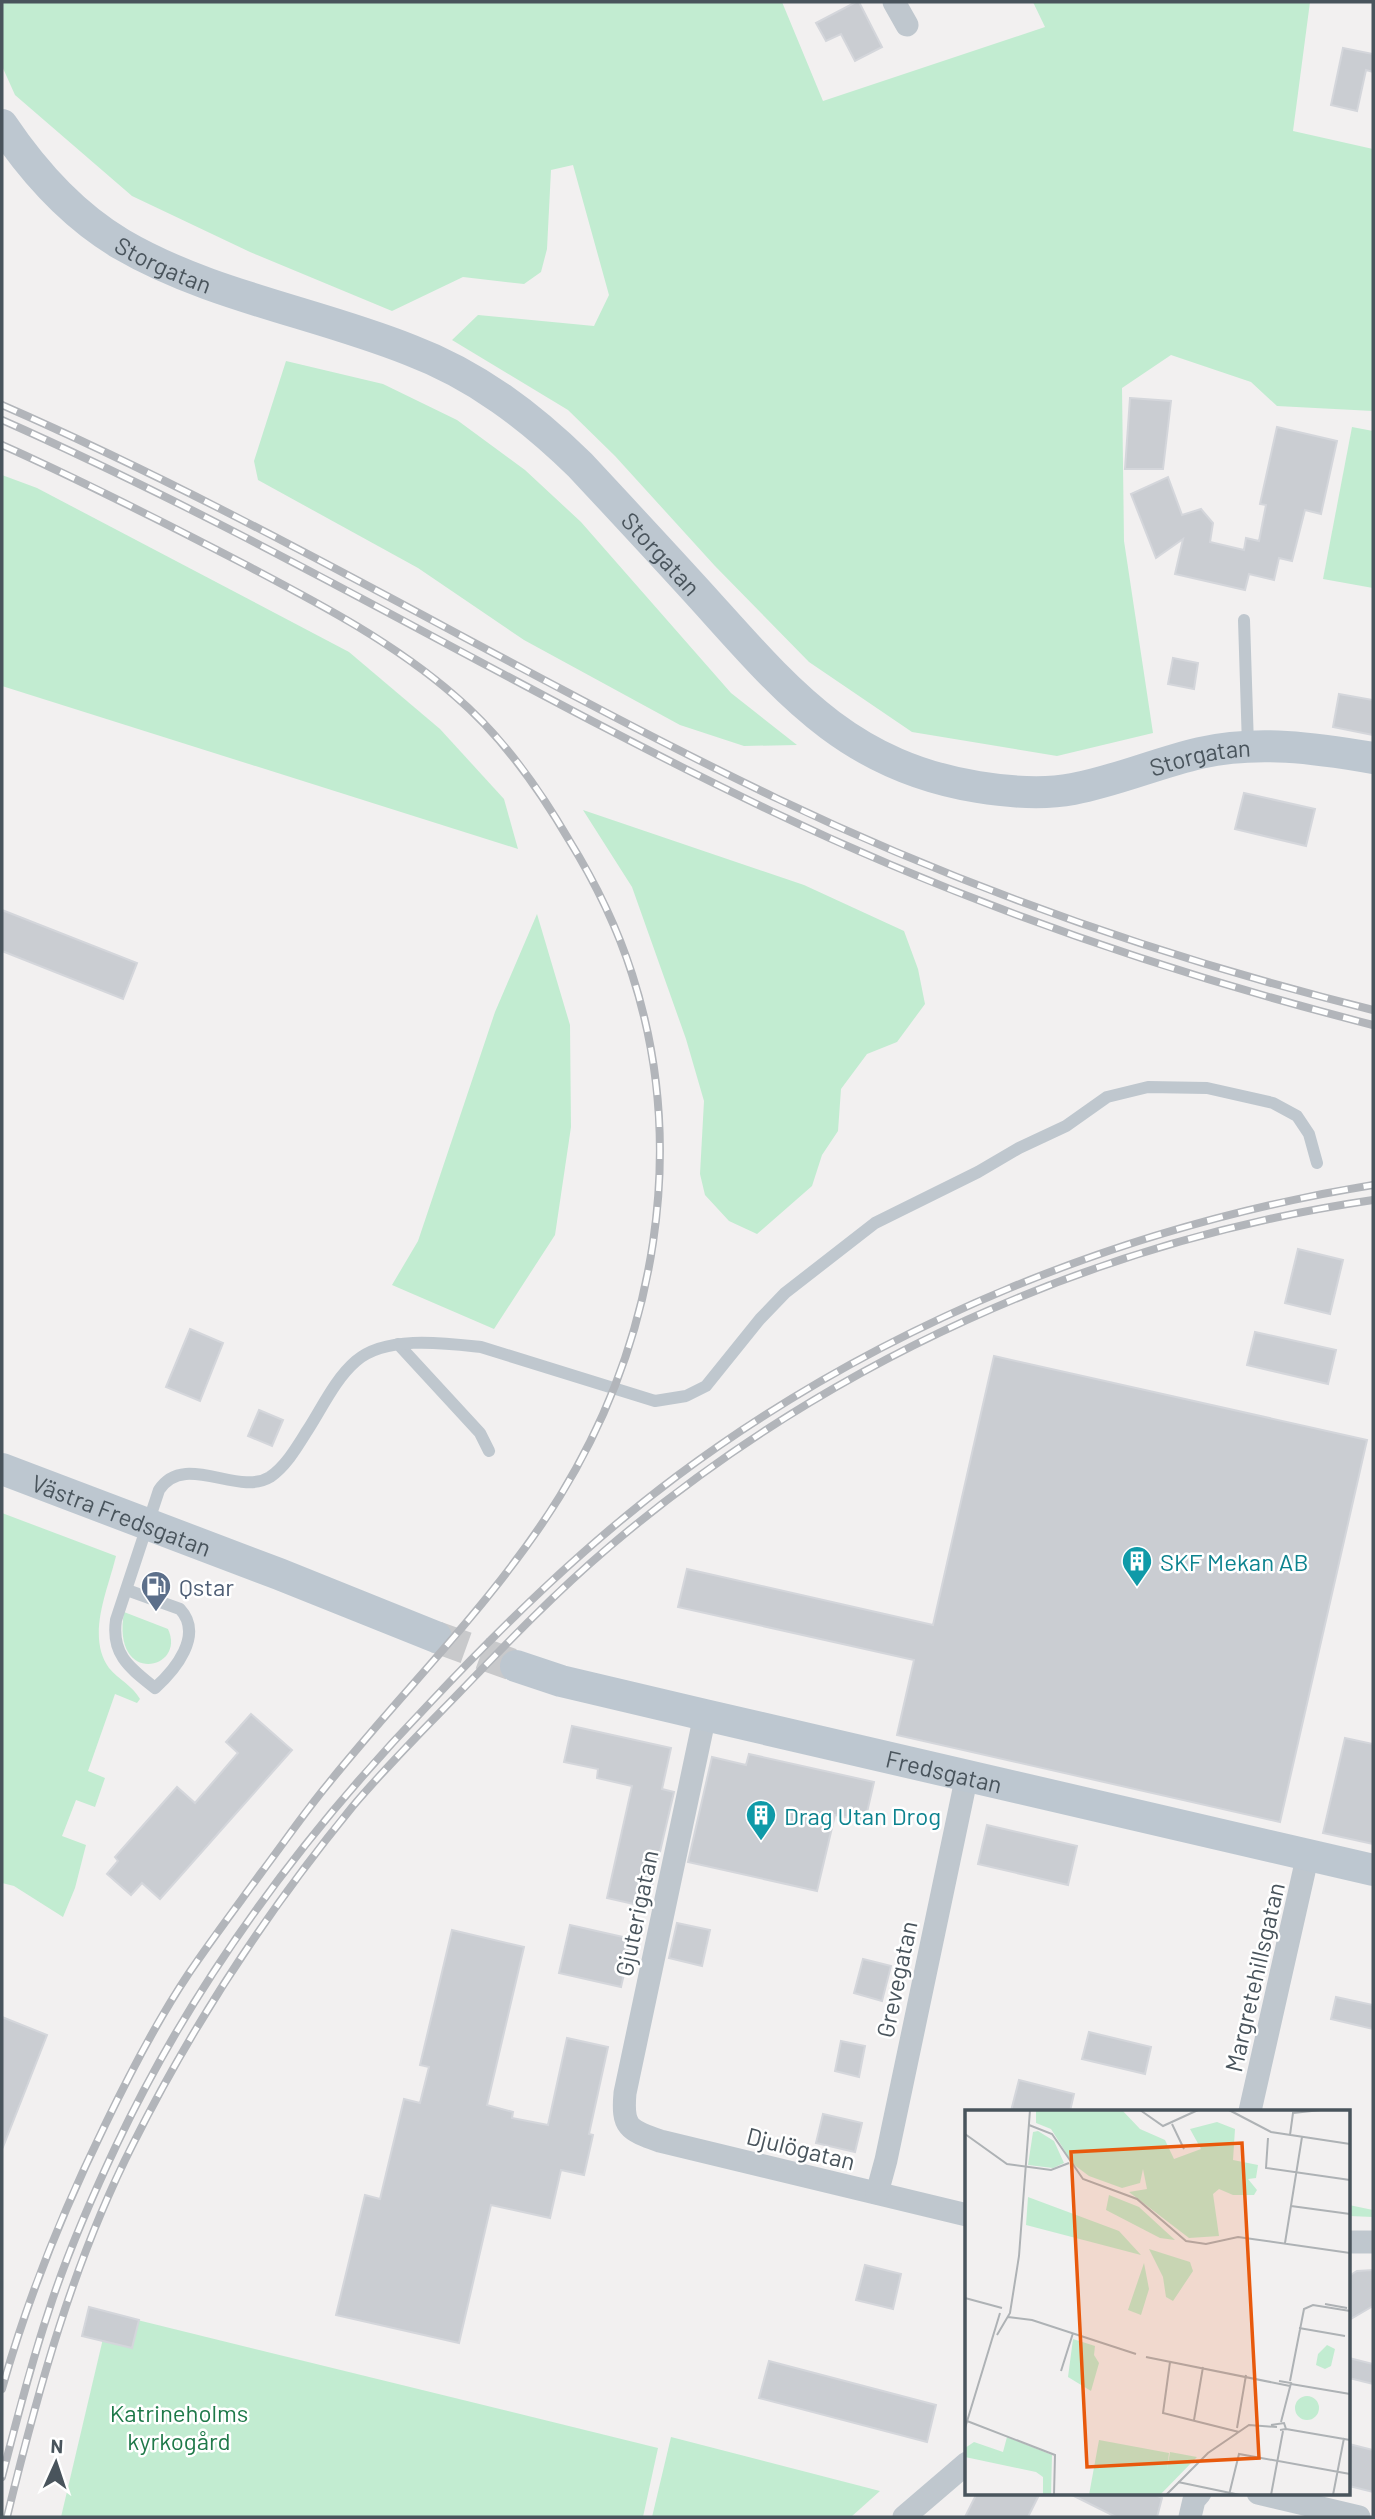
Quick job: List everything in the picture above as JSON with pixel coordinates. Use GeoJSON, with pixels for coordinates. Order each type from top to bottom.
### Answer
{"type":"FeatureCollection","features":[{"type":"Feature","properties":{"kind":"street"},"geometry":{"type":"LineString","coordinates":[[894,2],[906,25]]}},
{"type":"Feature","properties":{"kind":"street","name":"Storgatan"},"geometry":{"type":"LineString","coordinates":[[2,125],[24,158],[57,193],[89,222],[122,244],[244,297],[410,350],[479,383],[508,402],[543,429],[580,465],[797,700],[857,744],[884,758],[918,773],[965,785],[999,791],[1041,793],[1072,790],[1198,754],[1248,747],[1302,747],[1373,758]]}},
{"type":"Feature","properties":{"kind":"street","name":"Västra Fredsgatan"},"geometry":{"type":"LineString","coordinates":[[2,1469],[436,1637]]}},
{"type":"Feature","properties":{"kind":"street","name":"Fredsgatan"},"geometry":{"type":"LineString","coordinates":[[516,1666],[561,1681],[1373,1870]]}},
{"type":"Feature","properties":{"kind":"street","name":"Gjuterigatan"},"geometry":{"type":"LineString","coordinates":[[627,2123],[623,2115],[625,2093],[705,1715]]}},
{"type":"Feature","properties":{"kind":"street","name":"Grevegatan"},"geometry":{"type":"LineString","coordinates":[[877,2193],[967,1775]]}},
{"type":"Feature","properties":{"kind":"street","name":"Margretehillsgatan"},"geometry":{"type":"LineString","coordinates":[[1250,2110],[1308,1854]]}},
{"type":"Feature","properties":{"kind":"street","name":"Djulögatan"},"geometry":{"type":"LineString","coordinates":[[627,2123],[638,2134],[660,2141],[965,2215]]}},
{"type":"Feature","properties":{"kind":"street"},"geometry":{"type":"LineString","coordinates":[[1350,2242],[1373,2242]]}},
{"type":"Feature","properties":{"kind":"street"},"geometry":{"type":"LineString","coordinates":[[904,2517],[965,2465]]}},
{"type":"Feature","properties":{"kind":"street"},"geometry":{"type":"LineString","coordinates":[[1190,2517],[1194,2500],[1199,2494]]}},
{"type":"Feature","properties":{"kind":"street"},"geometry":{"type":"LineString","coordinates":[[1262,2494],[1359,2517]]}},
{"type":"Feature","properties":{"kind":"lane"},"geometry":{"type":"LineString","coordinates":[[1244,620],[1248,747]]}},
{"type":"Feature","properties":{"kind":"lane"},"geometry":{"type":"LineString","coordinates":[[127,1590],[180,1609],[186,1616],[189,1634],[183,1656],[173,1672],[155,1688],[136,1674],[120,1656],[115,1642],[116,1620],[159,1490],[171,1478],[193,1473],[258,1482],[275,1473],[290,1457],[330,1393],[356,1361],[375,1348],[398,1344],[481,1347],[655,1401],[687,1396],[706,1385],[785,1293],[875,1223],[1066,1126],[1107,1097],[1148,1087],[1207,1088],[1273,1102],[1297,1116],[1310,1134],[1317,1163]]}},
{"type":"Feature","properties":{"kind":"lane"},"geometry":{"type":"LineString","coordinates":[[398,1344],[480,1433],[489,1451]]}},
{"type":"Feature","properties":{"kind":"green space"},"geometry":{"type":"Polygon","coordinates":[[[2,2],[782,2],[823,101],[1045,27],[1033,2],[1310,2],[1293,131],[1373,149],[1373,411],[1277,406],[1251,382],[1171,355],[1122,388],[1124,541],[1153,733],[1057,756],[912,732],[809,662],[715,566],[615,456],[568,410],[452,340],[478,315],[594,326],[609,295],[573,165],[551,170],[547,249],[541,272],[524,284],[463,277],[392,311],[250,252],[132,196],[15,95],[2,66],[2,2]]]}},
{"type":"Feature","properties":{"kind":"green space"},"geometry":{"type":"Polygon","coordinates":[[[286,361],[383,384],[457,420],[525,470],[581,522],[731,693],[797,745],[744,746],[680,725],[524,640],[418,568],[258,480],[254,461],[286,361]]]}},
{"type":"Feature","properties":{"kind":"green space"},"geometry":{"type":"Polygon","coordinates":[[[1352,427],[1373,431],[1373,588],[1323,579],[1352,427]]]}},
{"type":"Feature","properties":{"kind":"green space"},"geometry":{"type":"Polygon","coordinates":[[[2,475],[37,488],[349,652],[440,729],[504,799],[518,849],[2,686],[2,475]]]}},
{"type":"Feature","properties":{"kind":"green space"},"geometry":{"type":"Polygon","coordinates":[[[583,810],[804,885],[904,931],[918,969],[925,1004],[897,1042],[867,1054],[841,1089],[838,1131],[822,1155],[812,1186],[757,1234],[729,1221],[705,1195],[700,1174],[704,1101],[686,1039],[632,887],[583,810]]]}},
{"type":"Feature","properties":{"kind":"green space"},"geometry":{"type":"Polygon","coordinates":[[[537,914],[570,1025],[571,1127],[555,1235],[494,1329],[392,1285],[418,1241],[495,1012],[537,914]]]}},
{"type":"Feature","properties":{"kind":"green space"},"geometry":{"type":"Polygon","coordinates":[[[2,1513],[116,1556],[101,1613],[99,1642],[109,1668],[140,1699],[137,1703],[115,1694],[88,1771],[105,1778],[95,1807],[76,1800],[62,1836],[86,1845],[75,1888],[63,1917],[14,1886],[2,1883],[2,1513]]]}},
{"type":"Feature","properties":{"kind":"green space"},"geometry":{"type":"Polygon","coordinates":[[[124,1612],[168,1629],[171,1643],[167,1654],[159,1661],[148,1664],[137,1661],[128,1652],[123,1636],[124,1612]]]}},
{"type":"Feature","properties":{"kind":"green space"},"geometry":{"type":"Polygon","coordinates":[[[1350,2205],[1373,2210],[1373,2217],[1350,2216],[1350,2205]]]}},
{"type":"Feature","properties":{"kind":"green space","name":"Katrineholms kyrkogård"},"geometry":{"type":"Polygon","coordinates":[[[109,2313],[658,2448],[643,2517],[61,2517],[109,2313]]]}},
{"type":"Feature","properties":{"kind":"green space"},"geometry":{"type":"Polygon","coordinates":[[[671,2437],[880,2491],[851,2517],[652,2517],[671,2437]]]}},
{"type":"Feature","properties":{"kind":"building"},"geometry":{"type":"Polygon","coordinates":[[[859,2],[882,47],[855,61],[841,34],[826,41],[816,23],[859,2]]]}},
{"type":"Feature","properties":{"kind":"building"},"geometry":{"type":"Polygon","coordinates":[[[1343,48],[1373,54],[1373,72],[1366,70],[1357,111],[1331,105],[1343,48]]]}},
{"type":"Feature","properties":{"kind":"building"},"geometry":{"type":"Polygon","coordinates":[[[1130,398],[1171,401],[1163,469],[1125,469],[1130,398]]]}},
{"type":"Feature","properties":{"kind":"building"},"geometry":{"type":"Polygon","coordinates":[[[1277,427],[1337,441],[1321,514],[1305,510],[1292,561],[1279,558],[1274,580],[1249,574],[1245,590],[1175,574],[1183,539],[1156,558],[1131,494],[1168,477],[1182,515],[1201,509],[1213,523],[1210,542],[1244,550],[1246,538],[1259,541],[1266,505],[1260,504],[1277,427]]]}},
{"type":"Feature","properties":{"kind":"building"},"geometry":{"type":"Polygon","coordinates":[[[1173,658],[1198,663],[1194,689],[1168,684],[1173,658]]]}},
{"type":"Feature","properties":{"kind":"building"},"geometry":{"type":"Polygon","coordinates":[[[1339,694],[1373,700],[1373,735],[1333,727],[1339,694]]]}},
{"type":"Feature","properties":{"kind":"building"},"geometry":{"type":"Polygon","coordinates":[[[1244,793],[1315,809],[1306,846],[1235,829],[1244,793]]]}},
{"type":"Feature","properties":{"kind":"building"},"geometry":{"type":"Polygon","coordinates":[[[2,910],[137,963],[123,999],[2,951],[2,910]]]}},
{"type":"Feature","properties":{"kind":"building"},"geometry":{"type":"Polygon","coordinates":[[[1298,1249],[1343,1260],[1330,1314],[1285,1303],[1298,1249]]]}},
{"type":"Feature","properties":{"kind":"building"},"geometry":{"type":"Polygon","coordinates":[[[190,1329],[223,1343],[200,1401],[166,1387],[190,1329]]]}},
{"type":"Feature","properties":{"kind":"building"},"geometry":{"type":"Polygon","coordinates":[[[1255,1332],[1336,1350],[1328,1384],[1247,1365],[1255,1332]]]}},
{"type":"Feature","properties":{"kind":"building","name":"SKF Mekan AB"},"geometry":{"type":"Polygon","coordinates":[[[994,1356],[1367,1440],[1280,1822],[897,1735],[914,1660],[678,1607],[687,1569],[933,1625],[994,1356]]]}},
{"type":"Feature","properties":{"kind":"building"},"geometry":{"type":"Polygon","coordinates":[[[259,1410],[283,1420],[272,1446],[248,1436],[259,1410]]]}},
{"type":"Feature","properties":{"kind":"building"},"geometry":{"type":"Polygon","coordinates":[[[251,1714],[292,1750],[160,1899],[142,1883],[131,1895],[107,1874],[118,1861],[115,1857],[177,1787],[195,1803],[238,1753],[226,1742],[251,1714]]]}},
{"type":"Feature","properties":{"kind":"building"},"geometry":{"type":"Polygon","coordinates":[[[572,1726],[671,1748],[662,1789],[674,1792],[647,1907],[607,1898],[632,1786],[597,1778],[598,1769],[564,1762],[572,1726]]]}},
{"type":"Feature","properties":{"kind":"building"},"geometry":{"type":"Polygon","coordinates":[[[1345,1738],[1373,1744],[1373,1844],[1323,1833],[1345,1738]]]}},
{"type":"Feature","properties":{"kind":"building","name":"Drag Utan Drog"},"geometry":{"type":"Polygon","coordinates":[[[749,1754],[874,1782],[865,1821],[835,1815],[817,1891],[688,1862],[712,1757],[746,1765],[749,1754]]]}},
{"type":"Feature","properties":{"kind":"building"},"geometry":{"type":"Polygon","coordinates":[[[987,1825],[1077,1846],[1068,1885],[978,1864],[987,1825]]]}},
{"type":"Feature","properties":{"kind":"building"},"geometry":{"type":"Polygon","coordinates":[[[677,1923],[710,1930],[702,1966],[669,1958],[677,1923]]]}},
{"type":"Feature","properties":{"kind":"building"},"geometry":{"type":"Polygon","coordinates":[[[570,1925],[632,1939],[621,1987],[559,1973],[570,1925]]]}},
{"type":"Feature","properties":{"kind":"building"},"geometry":{"type":"Polygon","coordinates":[[[452,1930],[524,1947],[487,2105],[513,2112],[512,2118],[548,2125],[567,2038],[608,2047],[589,2134],[593,2135],[584,2175],[561,2170],[550,2218],[491,2205],[459,2343],[336,2315],[365,2195],[380,2199],[404,2099],[420,2103],[429,2067],[420,2065],[452,1930]]]}},
{"type":"Feature","properties":{"kind":"building"},"geometry":{"type":"Polygon","coordinates":[[[863,1959],[891,1966],[882,2001],[854,1993],[863,1959]]]}},
{"type":"Feature","properties":{"kind":"building"},"geometry":{"type":"Polygon","coordinates":[[[1336,1997],[1373,2005],[1373,2029],[1331,2019],[1336,1997]]]}},
{"type":"Feature","properties":{"kind":"building"},"geometry":{"type":"Polygon","coordinates":[[[2,2017],[47,2035],[3,2147],[2,2146],[2,2017]]]}},
{"type":"Feature","properties":{"kind":"building"},"geometry":{"type":"Polygon","coordinates":[[[1089,2032],[1151,2047],[1145,2074],[1082,2059],[1089,2032]]]}},
{"type":"Feature","properties":{"kind":"building"},"geometry":{"type":"Polygon","coordinates":[[[841,2041],[865,2046],[859,2077],[835,2071],[841,2041]]]}},
{"type":"Feature","properties":{"kind":"building"},"geometry":{"type":"Polygon","coordinates":[[[1019,2080],[1074,2094],[1070,2110],[1011,2110],[1019,2080]]]}},
{"type":"Feature","properties":{"kind":"building"},"geometry":{"type":"Polygon","coordinates":[[[823,2114],[862,2123],[855,2152],[816,2143],[823,2114]]]}},
{"type":"Feature","properties":{"kind":"building"},"geometry":{"type":"Polygon","coordinates":[[[865,2265],[901,2274],[893,2309],[856,2300],[865,2265]]]}},
{"type":"Feature","properties":{"kind":"building"},"geometry":{"type":"Polygon","coordinates":[[[1373,2270],[1373,2306],[1350,2319],[1350,2275],[1357,2271],[1373,2270]]]}},
{"type":"Feature","properties":{"kind":"building"},"geometry":{"type":"Polygon","coordinates":[[[89,2307],[139,2320],[132,2348],[82,2336],[89,2307]]]}},
{"type":"Feature","properties":{"kind":"building"},"geometry":{"type":"Polygon","coordinates":[[[1350,2358],[1373,2364],[1373,2384],[1350,2378],[1350,2358]]]}},
{"type":"Feature","properties":{"kind":"building"},"geometry":{"type":"Polygon","coordinates":[[[769,2361],[936,2405],[927,2442],[759,2398],[769,2361]]]}},
{"type":"Feature","properties":{"kind":"building"},"geometry":{"type":"Polygon","coordinates":[[[1350,2444],[1373,2450],[1373,2492],[1350,2486],[1350,2444]]]}},
{"type":"Feature","properties":{"kind":"building"},"geometry":{"type":"Polygon","coordinates":[[[976,2494],[1040,2494],[1028,2517],[965,2517],[976,2494]]]}},
{"type":"Feature","properties":{"kind":"building"},"geometry":{"type":"Polygon","coordinates":[[[1070,2494],[1154,2494],[1162,2498],[1157,2517],[1116,2517],[1070,2494]]]}},
{"type":"Feature","properties":{"kind":"tunnel"},"geometry":{"type":"LineString","coordinates":[[436,1637],[516,1666]]}},
{"type":"Feature","properties":{"kind":"railway"},"geometry":{"type":"LineString","coordinates":[[2,405],[198,498],[679,750],[848,831],[995,892],[1144,945],[1373,1010]]}},
{"type":"Feature","properties":{"kind":"railway"},"geometry":{"type":"LineString","coordinates":[[2,420],[196,512],[672,762],[842,844],[991,905],[1142,958],[1373,1025]]}},
{"type":"Feature","properties":{"kind":"railway"},"geometry":{"type":"LineString","coordinates":[[2,445],[185,534],[354,624],[431,676],[472,711],[504,745],[532,782],[579,856],[612,922],[632,974],[649,1040],[658,1108],[659,1175],[653,1242],[640,1309],[619,1374],[593,1436],[535,1535],[478,1608],[319,1795],[177,1991],[134,2067],[75,2189],[35,2287],[2,2389]]}},
{"type":"Feature","properties":{"kind":"railway"},"geometry":{"type":"LineString","coordinates":[[2,2477],[35,2354],[71,2249],[116,2146],[180,2027],[254,1913],[337,1806],[456,1675],[547,1585],[643,1502],[755,1422],[836,1372],[921,1328],[1008,1289],[1097,1255],[1188,1226],[1280,1203],[1373,1185]]}},
{"type":"Feature","properties":{"kind":"railway"},"geometry":{"type":"LineString","coordinates":[[7,2517],[59,2327],[92,2234],[133,2144],[181,2055],[262,1927],[353,1806],[404,1749],[551,1600],[609,1547],[692,1481],[780,1421],[872,1367],[967,1320],[1065,1279],[1166,1246],[1269,1219],[1373,1200]]}},
{"type":"Feature","properties":{"kind":"place","name":"SKF Mekan AB"},"geometry":{"type":"Point","coordinates":[1137,1588]}},
{"type":"Feature","properties":{"kind":"place","name":"Qstar"},"geometry":{"type":"Point","coordinates":[156,1613]}},
{"type":"Feature","properties":{"kind":"place","name":"Drag Utan Drog"},"geometry":{"type":"Point","coordinates":[761,1842]}}]}
